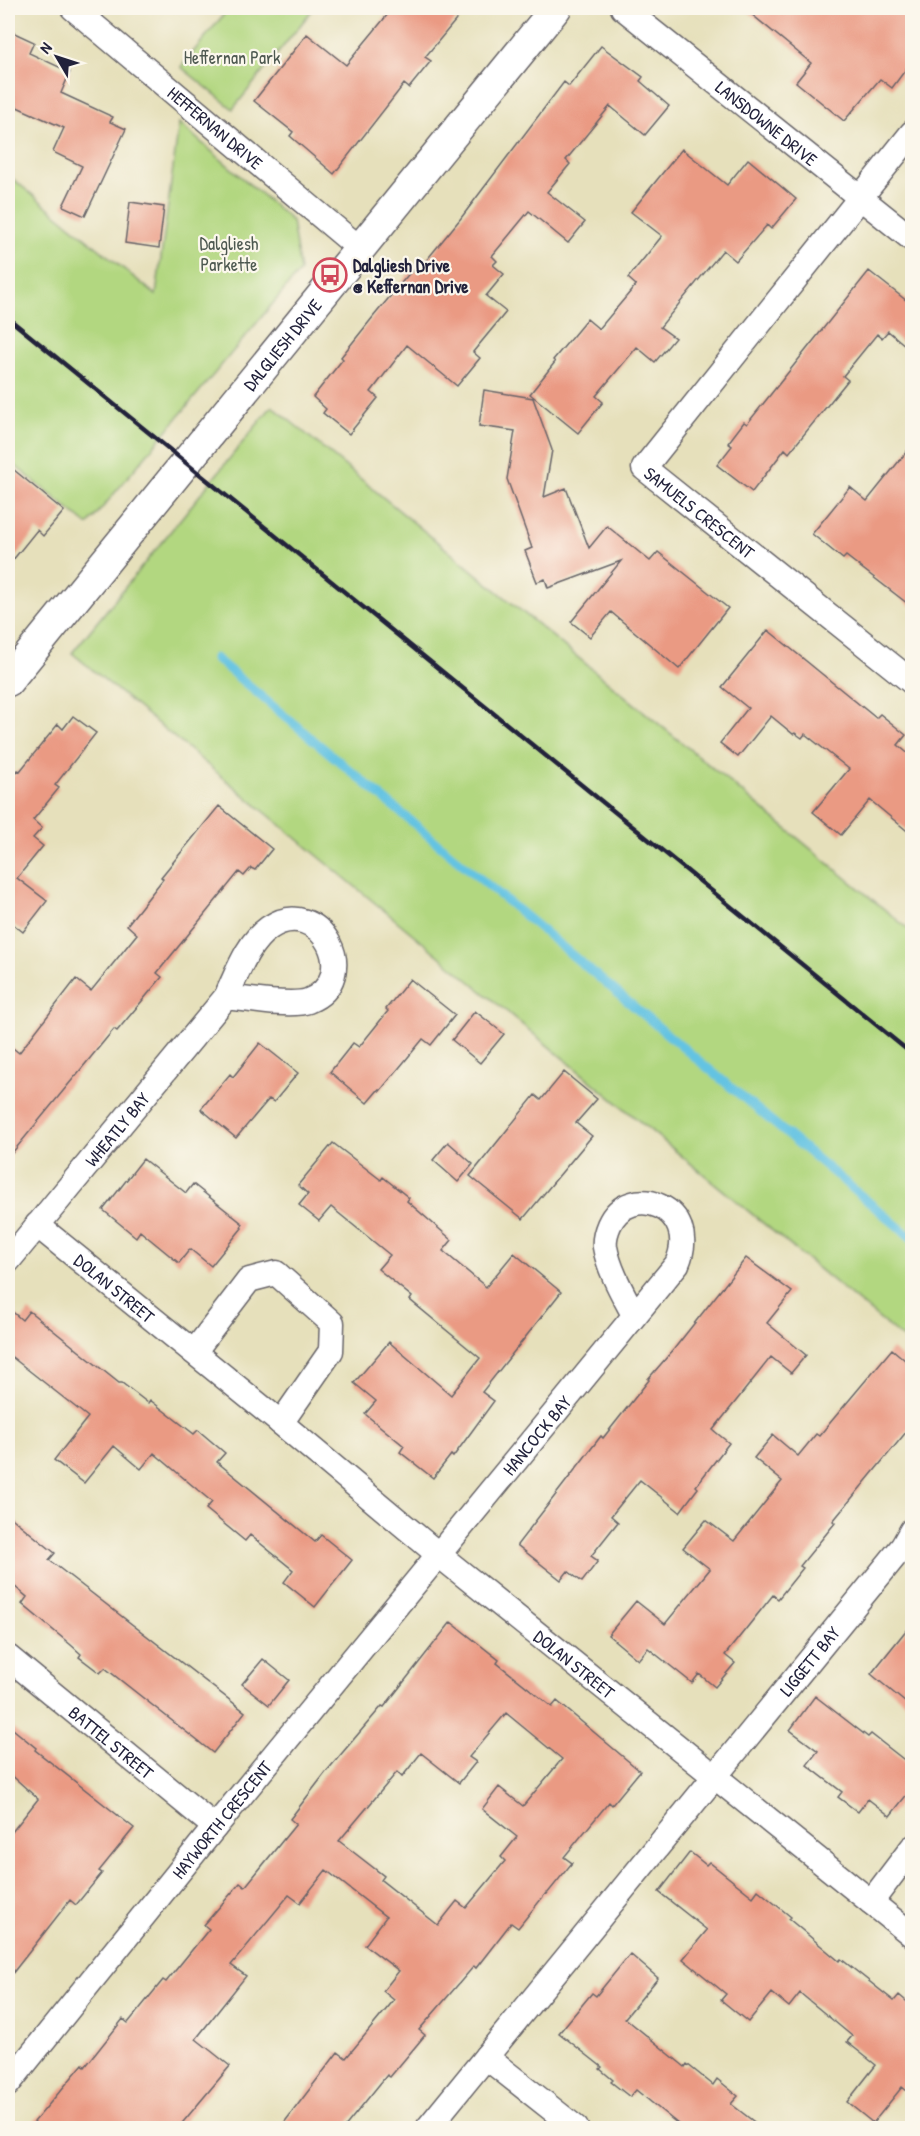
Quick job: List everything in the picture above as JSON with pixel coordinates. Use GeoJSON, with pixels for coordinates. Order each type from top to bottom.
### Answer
{"type":"FeatureCollection","features":[{"type":"Feature","properties":{"kind":"street","name":"HEFFERNAN DRIVE"},"geometry":{"type":"LineString","coordinates":[[73,8],[359,248]]}},
{"type":"Feature","properties":{"kind":"street","name":"DALGLIESH DRIVE"},"geometry":{"type":"LineString","coordinates":[[8,681],[556,8]]}},
{"type":"Feature","properties":{"kind":"street","name":"LANSDOWNE DRIVE"},"geometry":{"type":"LineString","coordinates":[[623,8],[912,239]]}},
{"type":"Feature","properties":{"kind":"street"},"geometry":{"type":"LineString","coordinates":[[859,198],[912,133]]}},
{"type":"Feature","properties":{"kind":"street","name":"SAMUELS CRESCENT"},"geometry":{"type":"LineString","coordinates":[[859,198],[644,468],[912,682]]}},
{"type":"Feature","properties":{"kind":"street","name":"WHEATLY BAY"},"geometry":{"type":"LineString","coordinates":[[8,1261],[226,997],[244,957],[267,929],[279,922],[304,921],[321,931],[332,947],[333,973],[323,990],[307,1001],[294,1003],[226,997]]}},
{"type":"Feature","properties":{"kind":"street","name":"DOLAN STREET"},"geometry":{"type":"LineString","coordinates":[[37,1225],[439,1555],[912,1935]]}},
{"type":"Feature","properties":{"kind":"street"},"geometry":{"type":"LineString","coordinates":[[194,1352],[249,1280],[276,1273],[332,1323],[332,1351],[281,1423]]}},
{"type":"Feature","properties":{"kind":"street","name":"HANCOCK BAY"},"geometry":{"type":"LineString","coordinates":[[439,1555],[634,1315]]}},
{"type":"Feature","properties":{"kind":"street","name":"LIGGETT BAY"},"geometry":{"type":"LineString","coordinates":[[716,1776],[909,1541]]}},
{"type":"Feature","properties":{"kind":"street","name":"HAYWORTH CRESCENT"},"geometry":{"type":"LineString","coordinates":[[8,2084],[215,1827],[439,1555]]}},
{"type":"Feature","properties":{"kind":"street","name":"BATTEL STREET"},"geometry":{"type":"LineString","coordinates":[[8,1658],[215,1827]]}},
{"type":"Feature","properties":{"kind":"street"},"geometry":{"type":"LineString","coordinates":[[428,2128],[716,1776]]}},
{"type":"Feature","properties":{"kind":"street"},"geometry":{"type":"LineString","coordinates":[[872,1902],[912,1848]]}},
{"type":"Feature","properties":{"kind":"street"},"geometry":{"type":"LineString","coordinates":[[486,2056],[576,2128]]}},
{"type":"Feature","properties":{"kind":"green space","name":"Heffernan Park"},"geometry":{"type":"Polygon","coordinates":[[[229,8],[314,8],[233,109],[181,67],[229,8]]]}},
{"type":"Feature","properties":{"kind":"green space","name":"Dalgliesh Parkette"},"geometry":{"type":"Polygon","coordinates":[[[179,123],[292,221],[300,271],[88,525],[8,460],[8,175],[156,295],[179,123]]]}},
{"type":"Feature","properties":{"kind":"green space"},"geometry":{"type":"Polygon","coordinates":[[[272,406],[912,932],[912,1346],[72,653],[272,406]]]}},
{"type":"Feature","properties":{"kind":"building"},"geometry":{"type":"Polygon","coordinates":[[[393,8],[466,8],[425,57],[431,61],[409,88],[404,84],[334,174],[290,136],[293,132],[254,101],[307,34],[346,65],[393,8]]]}},
{"type":"Feature","properties":{"kind":"building"},"geometry":{"type":"Polygon","coordinates":[[[744,8],[912,8],[912,61],[892,88],[880,79],[844,121],[796,82],[811,63],[744,8]]]}},
{"type":"Feature","properties":{"kind":"building"},"geometry":{"type":"Polygon","coordinates":[[[8,30],[34,42],[29,53],[70,72],[61,93],[113,117],[110,122],[126,129],[85,216],[63,206],[82,166],[53,152],[64,128],[8,103],[8,30]]]}},
{"type":"Feature","properties":{"kind":"building"},"geometry":{"type":"Polygon","coordinates":[[[601,46],[643,77],[640,81],[669,106],[645,135],[610,106],[566,160],[570,164],[547,192],[585,222],[568,243],[529,211],[492,256],[497,261],[493,265],[504,274],[486,296],[506,312],[473,352],[480,358],[457,386],[407,345],[371,392],[378,398],[349,434],[323,413],[326,409],[313,397],[373,317],[412,270],[416,273],[461,218],[564,82],[569,86],[601,46]]]}},
{"type":"Feature","properties":{"kind":"building"},"geometry":{"type":"Polygon","coordinates":[[[682,149],[727,185],[748,159],[796,199],[771,229],[767,225],[736,261],[723,250],[660,327],[675,338],[655,362],[637,347],[596,396],[603,402],[578,433],[530,394],[555,362],[553,360],[587,319],[599,329],[636,285],[628,278],[662,236],[631,212],[682,149]]]}},
{"type":"Feature","properties":{"kind":"building"},"geometry":{"type":"Polygon","coordinates":[[[130,202],[164,207],[159,248],[125,243],[130,202]]]}},
{"type":"Feature","properties":{"kind":"building"},"geometry":{"type":"Polygon","coordinates":[[[869,271],[912,305],[912,351],[888,331],[882,338],[877,334],[843,376],[848,380],[789,453],[785,449],[752,492],[717,465],[732,446],[728,443],[744,422],[747,424],[869,271]]]}},
{"type":"Feature","properties":{"kind":"building"},"geometry":{"type":"Polygon","coordinates":[[[484,390],[533,398],[552,450],[544,497],[566,488],[589,548],[607,526],[650,561],[658,552],[728,608],[679,669],[611,612],[590,637],[571,622],[621,561],[548,588],[545,579],[537,582],[525,551],[532,548],[507,479],[515,431],[479,426],[484,390]]]}},
{"type":"Feature","properties":{"kind":"building"},"geometry":{"type":"Polygon","coordinates":[[[912,445],[912,607],[846,556],[843,559],[812,534],[850,487],[867,501],[912,445]]]}},
{"type":"Feature","properties":{"kind":"building"},"geometry":{"type":"Polygon","coordinates":[[[8,465],[64,511],[43,536],[37,530],[8,566],[8,465]]]}},
{"type":"Feature","properties":{"kind":"building"},"geometry":{"type":"Polygon","coordinates":[[[768,630],[876,718],[880,714],[906,735],[898,745],[912,757],[912,835],[870,800],[841,835],[813,812],[849,769],[805,734],[802,738],[793,734],[771,716],[738,757],[720,743],[748,708],[722,687],[768,630]]]}},
{"type":"Feature","properties":{"kind":"building"},"geometry":{"type":"Polygon","coordinates":[[[73,716],[96,733],[55,785],[59,788],[33,820],[42,828],[33,838],[43,846],[17,878],[47,901],[23,932],[8,920],[8,783],[58,724],[63,729],[73,716]]]}},
{"type":"Feature","properties":{"kind":"building"},"geometry":{"type":"Polygon","coordinates":[[[219,806],[272,849],[255,870],[251,868],[244,876],[239,872],[157,973],[162,977],[117,1031],[114,1029],[8,1158],[8,1044],[19,1053],[76,979],[91,991],[137,934],[127,925],[163,879],[161,877],[219,806]]]}},
{"type":"Feature","properties":{"kind":"building"},"geometry":{"type":"Polygon","coordinates":[[[410,979],[455,1015],[431,1045],[423,1039],[380,1091],[378,1090],[367,1103],[330,1072],[353,1043],[359,1047],[410,979]]]}},
{"type":"Feature","properties":{"kind":"building"},"geometry":{"type":"Polygon","coordinates":[[[475,1011],[504,1034],[480,1063],[452,1040],[475,1011]]]}},
{"type":"Feature","properties":{"kind":"building"},"geometry":{"type":"Polygon","coordinates":[[[260,1043],[298,1073],[274,1102],[269,1099],[236,1138],[201,1109],[230,1074],[233,1077],[260,1043]]]}},
{"type":"Feature","properties":{"kind":"building"},"geometry":{"type":"Polygon","coordinates":[[[564,1072],[597,1099],[576,1123],[592,1136],[523,1219],[470,1176],[535,1095],[541,1100],[564,1072]]]}},
{"type":"Feature","properties":{"kind":"building"},"geometry":{"type":"Polygon","coordinates":[[[448,1142],[473,1164],[458,1182],[433,1160],[448,1142]]]}},
{"type":"Feature","properties":{"kind":"building"},"geometry":{"type":"Polygon","coordinates":[[[333,1143],[381,1180],[383,1177],[409,1198],[407,1201],[452,1240],[443,1251],[486,1287],[514,1253],[561,1292],[482,1392],[494,1401],[453,1457],[451,1455],[433,1478],[400,1452],[404,1446],[365,1414],[376,1401],[354,1383],[389,1342],[451,1395],[480,1358],[410,1300],[412,1297],[378,1269],[390,1255],[331,1207],[319,1221],[299,1205],[308,1194],[298,1185],[333,1143]]]}},
{"type":"Feature","properties":{"kind":"building"},"geometry":{"type":"Polygon","coordinates":[[[143,1159],[186,1193],[193,1184],[243,1224],[211,1266],[190,1249],[179,1263],[140,1231],[136,1237],[103,1210],[143,1159]]]}},
{"type":"Feature","properties":{"kind":"building"},"geometry":{"type":"Polygon","coordinates":[[[746,1258],[792,1292],[767,1323],[806,1355],[791,1373],[771,1357],[713,1430],[729,1443],[696,1486],[698,1488],[680,1512],[640,1480],[611,1516],[618,1522],[591,1556],[598,1561],[582,1582],[568,1571],[561,1580],[517,1545],[601,1436],[603,1438],[746,1258]]]}},
{"type":"Feature","properties":{"kind":"building"},"geometry":{"type":"Polygon","coordinates":[[[8,1308],[22,1320],[29,1311],[119,1383],[148,1403],[150,1400],[194,1434],[198,1430],[225,1453],[217,1462],[315,1542],[321,1535],[352,1560],[315,1607],[284,1582],[293,1570],[250,1535],[245,1541],[206,1509],[212,1502],[154,1453],[141,1469],[114,1446],[84,1483],[54,1460],[88,1417],[8,1354],[8,1308]]]}},
{"type":"Feature","properties":{"kind":"building"},"geometry":{"type":"Polygon","coordinates":[[[892,1349],[912,1366],[912,1425],[833,1521],[835,1523],[800,1566],[803,1568],[778,1599],[773,1595],[725,1655],[735,1663],[715,1687],[699,1674],[692,1683],[648,1648],[638,1660],[608,1635],[636,1601],[665,1624],[710,1569],[683,1548],[706,1520],[734,1541],[782,1481],[754,1458],[773,1435],[798,1456],[816,1434],[819,1436],[892,1349]]]}},
{"type":"Feature","properties":{"kind":"building"},"geometry":{"type":"Polygon","coordinates":[[[8,1515],[55,1553],[49,1560],[245,1712],[213,1753],[105,1668],[100,1673],[79,1657],[81,1654],[22,1604],[27,1597],[8,1581],[8,1515]]]}},
{"type":"Feature","properties":{"kind":"building"},"geometry":{"type":"Polygon","coordinates":[[[451,1622],[499,1660],[497,1663],[552,1707],[557,1701],[640,1771],[612,1805],[609,1802],[564,1857],[572,1863],[547,1894],[518,1928],[511,1923],[476,1968],[474,1966],[419,2030],[425,2035],[390,2077],[387,2075],[344,2128],[280,2128],[338,2052],[346,2058],[394,2000],[383,1991],[399,1971],[365,1945],[386,1917],[326,1870],[300,1903],[289,1895],[231,1965],[246,1976],[196,2039],[230,2066],[178,2128],[29,2128],[83,2064],[85,2067],[123,2019],[128,2023],[163,1980],[166,1982],[209,1929],[204,1925],[240,1883],[245,1887],[296,1824],[290,1819],[326,1772],[382,1706],[384,1707],[451,1622]],[[506,1713],[469,1757],[476,1762],[459,1783],[421,1753],[402,1777],[397,1772],[339,1841],[384,1876],[381,1880],[438,1925],[457,1901],[466,1908],[505,1861],[501,1857],[517,1837],[482,1809],[499,1787],[523,1806],[562,1759],[506,1713]]]}},
{"type":"Feature","properties":{"kind":"building"},"geometry":{"type":"Polygon","coordinates":[[[912,1623],[912,1708],[871,1674],[912,1623]]]}},
{"type":"Feature","properties":{"kind":"building"},"geometry":{"type":"Polygon","coordinates":[[[263,1659],[289,1680],[269,1705],[242,1684],[263,1659]]]}},
{"type":"Feature","properties":{"kind":"building"},"geometry":{"type":"Polygon","coordinates":[[[815,1696],[868,1737],[871,1734],[912,1766],[912,1788],[890,1816],[868,1799],[858,1812],[838,1797],[842,1792],[807,1765],[818,1751],[790,1730],[815,1696]]]}},
{"type":"Feature","properties":{"kind":"building"},"geometry":{"type":"Polygon","coordinates":[[[8,1725],[36,1748],[35,1750],[134,1828],[99,1871],[102,1873],[76,1905],[70,1900],[8,1979],[8,1837],[38,1799],[8,1772],[8,1725]]]}},
{"type":"Feature","properties":{"kind":"building"},"geometry":{"type":"Polygon","coordinates":[[[690,1852],[706,1865],[709,1862],[753,1897],[758,1890],[839,1961],[841,1959],[894,2001],[899,1995],[912,2006],[912,2095],[902,2087],[873,2123],[847,2102],[876,2065],[847,2042],[852,2036],[800,1993],[789,2007],[772,1993],[748,2022],[721,2000],[726,1994],[683,1959],[707,1930],[659,1892],[690,1852]]]}},
{"type":"Feature","properties":{"kind":"building"},"geometry":{"type":"Polygon","coordinates":[[[630,1954],[658,1978],[625,2018],[685,2067],[687,2064],[713,2085],[717,2079],[738,2096],[731,2104],[762,2128],[683,2128],[636,2090],[630,2097],[611,2082],[613,2080],[600,2069],[602,2067],[559,2033],[592,1993],[596,1996],[630,1954]]]}},
{"type":"Feature","properties":{"kind":"waterway"},"geometry":{"type":"LineString","coordinates":[[215,658],[912,1238]]}},
{"type":"Feature","properties":{"kind":"railway"},"geometry":{"type":"LineString","coordinates":[[8,318],[912,1054]]}},
{"type":"Feature","properties":{"kind":"place","name":"Dalgliesh Drive @ Keffernan Drive"},"geometry":{"type":"Point","coordinates":[330,275]}}]}
